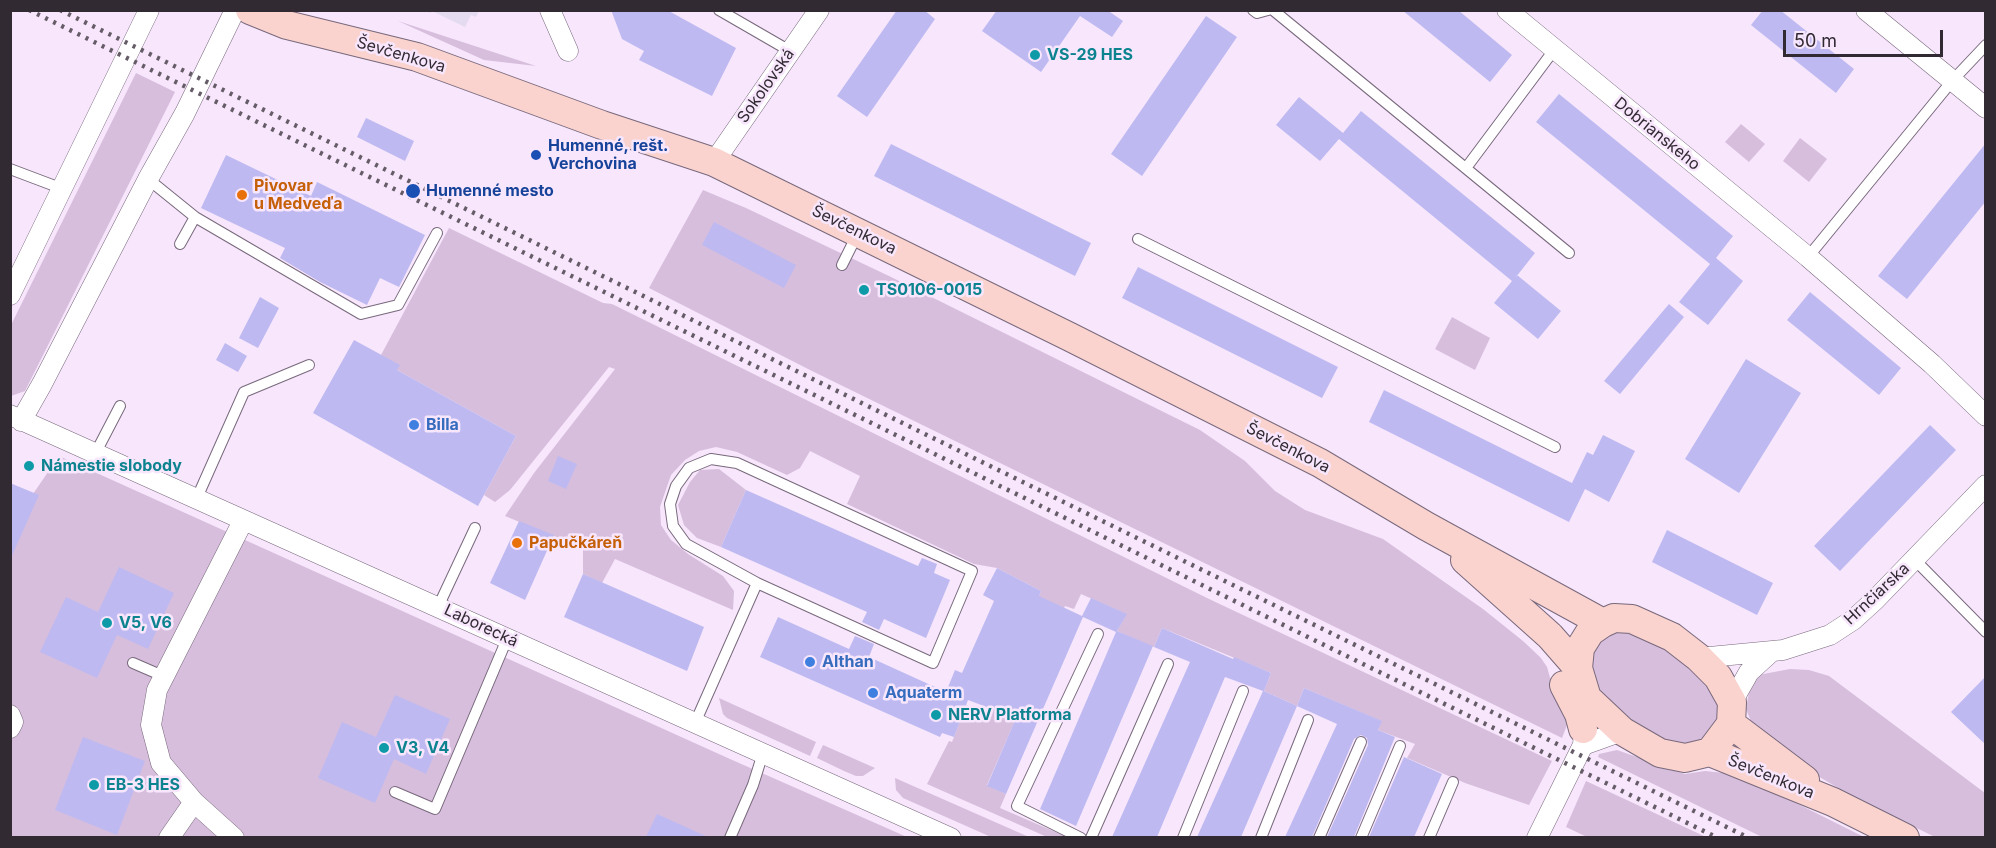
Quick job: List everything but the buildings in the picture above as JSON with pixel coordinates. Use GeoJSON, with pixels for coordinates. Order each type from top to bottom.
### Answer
{"type":"FeatureCollection","features":[{"type":"Feature","properties":{"kind":"main road","name":"Ševčenkova"},"geometry":{"type":"LineString","coordinates":[[250,10],[287,25],[417,57],[603,125],[714,162],[1320,463],[1426,526],[1603,623],[1614,618],[1632,619],[1672,637],[1699,657],[1718,677],[1732,713],[1833,802]]}},
{"type":"Feature","properties":{"kind":"main road","name":"Ševčenkova"},"geometry":{"type":"LineString","coordinates":[[1426,526],[1556,642],[1578,668],[1587,698],[1622,731],[1660,753],[1684,758],[1710,752],[1833,802],[1905,837]]}},
{"type":"Feature","properties":{"kind":"main road"},"geometry":{"type":"LineString","coordinates":[[1578,668],[1580,648],[1590,633],[1603,623]]}},
{"type":"Feature","properties":{"kind":"main road"},"geometry":{"type":"LineString","coordinates":[[1556,642],[1562,681],[1579,714],[1583,737]]}},
{"type":"Feature","properties":{"kind":"main road","name":"Ševčenkova"},"geometry":{"type":"LineString","coordinates":[[1710,752],[1732,713]]}},
{"type":"Feature","properties":{"kind":"street"},"geometry":{"type":"LineString","coordinates":[[10,295],[149,10]]}},
{"type":"Feature","properties":{"kind":"street"},"geometry":{"type":"LineString","coordinates":[[16,418],[48,374],[148,179],[185,113],[235,10]]}},
{"type":"Feature","properties":{"kind":"street"},"geometry":{"type":"LineString","coordinates":[[550,10],[568,51]]}},
{"type":"Feature","properties":{"kind":"street","name":"Sokolovská"},"geometry":{"type":"LineString","coordinates":[[714,162],[819,10]]}},
{"type":"Feature","properties":{"kind":"street","name":"Dobrianskeho"},"geometry":{"type":"LineString","coordinates":[[1507,10],[1808,257],[1932,364],[1986,416]]}},
{"type":"Feature","properties":{"kind":"street"},"geometry":{"type":"LineString","coordinates":[[1866,10],[1986,108]]}},
{"type":"Feature","properties":{"kind":"street","name":"Laborecká"},"geometry":{"type":"LineString","coordinates":[[16,418],[951,837]]}},
{"type":"Feature","properties":{"kind":"street","name":"Hrnčiarska"},"geometry":{"type":"LineString","coordinates":[[1699,657],[1772,652],[1830,635],[1853,620],[1875,600],[1986,485]]}},
{"type":"Feature","properties":{"kind":"street"},"geometry":{"type":"LineString","coordinates":[[234,837],[194,802],[161,763],[151,725],[157,690],[163,676],[243,521]]}},
{"type":"Feature","properties":{"kind":"street","name":"Hrnčiarska"},"geometry":{"type":"LineString","coordinates":[[1732,713],[1749,672],[1772,652]]}},
{"type":"Feature","properties":{"kind":"street"},"geometry":{"type":"LineString","coordinates":[[1537,837],[1583,737],[1587,698]]}},
{"type":"Feature","properties":{"kind":"street"},"geometry":{"type":"LineString","coordinates":[[10,715],[13,722],[10,728]]}},
{"type":"Feature","properties":{"kind":"street"},"geometry":{"type":"LineString","coordinates":[[1583,737],[1622,731]]}},
{"type":"Feature","properties":{"kind":"street"},"geometry":{"type":"LineString","coordinates":[[169,837],[194,802]]}},
{"type":"Feature","properties":{"kind":"lane"},"geometry":{"type":"LineString","coordinates":[[719,10],[790,51]]}},
{"type":"Feature","properties":{"kind":"lane"},"geometry":{"type":"LineString","coordinates":[[1253,10],[1257,13],[1268,10]]}},
{"type":"Feature","properties":{"kind":"lane"},"geometry":{"type":"LineString","coordinates":[[1273,10],[1569,253]]}},
{"type":"Feature","properties":{"kind":"lane"},"geometry":{"type":"LineString","coordinates":[[1808,257],[1952,81],[1986,45]]}},
{"type":"Feature","properties":{"kind":"lane"},"geometry":{"type":"LineString","coordinates":[[1466,168],[1554,50]]}},
{"type":"Feature","properties":{"kind":"lane"},"geometry":{"type":"LineString","coordinates":[[10,169],[63,189]]}},
{"type":"Feature","properties":{"kind":"lane"},"geometry":{"type":"LineString","coordinates":[[148,179],[195,217],[361,315],[398,305],[437,233]]}},
{"type":"Feature","properties":{"kind":"lane"},"geometry":{"type":"LineString","coordinates":[[180,244],[195,217]]}},
{"type":"Feature","properties":{"kind":"lane"},"geometry":{"type":"LineString","coordinates":[[842,265],[858,233]]}},
{"type":"Feature","properties":{"kind":"lane"},"geometry":{"type":"LineString","coordinates":[[1138,239],[1555,447]]}},
{"type":"Feature","properties":{"kind":"lane"},"geometry":{"type":"LineString","coordinates":[[196,500],[244,392],[309,365]]}},
{"type":"Feature","properties":{"kind":"lane"},"geometry":{"type":"LineString","coordinates":[[95,454],[120,406]]}},
{"type":"Feature","properties":{"kind":"lane"},"geometry":{"type":"LineString","coordinates":[[711,459],[737,463],[972,571],[933,663],[757,583],[686,544],[673,526],[670,504],[676,486],[689,468],[711,459]]}},
{"type":"Feature","properties":{"kind":"lane"},"geometry":{"type":"LineString","coordinates":[[438,607],[475,528]]}},
{"type":"Feature","properties":{"kind":"lane","name":"Hrnčiarska"},"geometry":{"type":"LineString","coordinates":[[1914,559],[1986,632]]}},
{"type":"Feature","properties":{"kind":"lane"},"geometry":{"type":"LineString","coordinates":[[695,723],[757,583]]}},
{"type":"Feature","properties":{"kind":"lane"},"geometry":{"type":"LineString","coordinates":[[1081,837],[1017,806],[1098,634]]}},
{"type":"Feature","properties":{"kind":"lane"},"geometry":{"type":"LineString","coordinates":[[395,792],[435,809],[507,639]]}},
{"type":"Feature","properties":{"kind":"lane"},"geometry":{"type":"LineString","coordinates":[[133,663],[163,676]]}},
{"type":"Feature","properties":{"kind":"lane"},"geometry":{"type":"LineString","coordinates":[[1091,837],[1168,664]]}},
{"type":"Feature","properties":{"kind":"lane"},"geometry":{"type":"LineString","coordinates":[[1183,837],[1242,691]]}},
{"type":"Feature","properties":{"kind":"lane"},"geometry":{"type":"LineString","coordinates":[[1261,837],[1308,720]]}},
{"type":"Feature","properties":{"kind":"lane"},"geometry":{"type":"LineString","coordinates":[[1319,837],[1361,742]]}},
{"type":"Feature","properties":{"kind":"lane"},"geometry":{"type":"LineString","coordinates":[[1361,837],[1400,746]]}},
{"type":"Feature","properties":{"kind":"lane"},"geometry":{"type":"LineString","coordinates":[[730,837],[753,785],[763,753]]}},
{"type":"Feature","properties":{"kind":"lane"},"geometry":{"type":"LineString","coordinates":[[1429,837],[1453,782]]}},
{"type":"Feature","properties":{"kind":"shaded area"},"geometry":{"type":"Polygon","coordinates":[[[432,11],[479,11],[476,17],[471,15],[465,27],[432,11]]]}},
{"type":"Feature","properties":{"kind":"shaded area"},"geometry":{"type":"Polygon","coordinates":[[[398,21],[536,66],[484,60],[398,21]]]}},
{"type":"Feature","properties":{"kind":"shaded area"},"geometry":{"type":"Polygon","coordinates":[[[136,73],[175,92],[25,391],[11,396],[11,325],[136,73]]]}},
{"type":"Feature","properties":{"kind":"shaded area"},"geometry":{"type":"Polygon","coordinates":[[[1741,124],[1765,144],[1749,162],[1725,142],[1741,124]]]}},
{"type":"Feature","properties":{"kind":"shaded area"},"geometry":{"type":"Polygon","coordinates":[[[1800,138],[1827,159],[1809,182],[1783,161],[1800,138]]]}},
{"type":"Feature","properties":{"kind":"shaded area"},"geometry":{"type":"Polygon","coordinates":[[[703,190],[891,277],[1200,430],[1245,461],[1275,491],[1305,510],[1383,539],[1483,609],[1541,658],[1547,667],[1556,699],[1567,717],[1567,725],[1562,738],[810,370],[649,288],[703,190]]]}},
{"type":"Feature","properties":{"kind":"shaded area"},"geometry":{"type":"Polygon","coordinates":[[[449,228],[603,303],[612,304],[1207,598],[1552,761],[1529,805],[1465,783],[1407,758],[1415,744],[1378,730],[1381,721],[1304,688],[1297,706],[1264,691],[1271,673],[1162,628],[1154,647],[1135,639],[1117,631],[1126,614],[1081,594],[1074,609],[1065,606],[987,785],[1006,794],[1000,808],[1067,837],[1047,837],[927,784],[949,741],[952,742],[966,705],[988,713],[1041,591],[997,568],[974,564],[847,504],[860,476],[810,451],[800,468],[787,475],[737,452],[716,447],[699,451],[685,460],[671,475],[660,507],[661,525],[671,540],[688,554],[723,576],[734,591],[733,610],[615,559],[602,583],[583,574],[583,548],[505,516],[534,473],[615,369],[609,367],[510,490],[495,502],[484,495],[516,436],[397,370],[381,355],[449,228]]]}},
{"type":"Feature","properties":{"kind":"shaded area"},"geometry":{"type":"Polygon","coordinates":[[[1452,317],[1490,338],[1475,370],[1435,349],[1452,317]]]}},
{"type":"Feature","properties":{"kind":"shaded area"},"geometry":{"type":"Polygon","coordinates":[[[59,456],[907,837],[11,838],[11,526],[59,456]]]}},
{"type":"Feature","properties":{"kind":"shaded area"},"geometry":{"type":"Polygon","coordinates":[[[719,469],[746,490],[721,547],[697,538],[684,525],[678,505],[690,482],[700,470],[719,469]]]}},
{"type":"Feature","properties":{"kind":"shaded area"},"geometry":{"type":"Polygon","coordinates":[[[1619,631],[1633,632],[1672,650],[1718,696],[1719,723],[1703,742],[1688,746],[1673,744],[1634,723],[1602,693],[1591,679],[1592,653],[1598,643],[1619,631]]]}},
{"type":"Feature","properties":{"kind":"shaded area"},"geometry":{"type":"Polygon","coordinates":[[[1790,669],[1809,670],[1829,676],[1985,793],[1985,837],[1935,837],[1855,798],[1806,769],[1754,729],[1746,709],[1750,686],[1758,675],[1790,669]]]}},
{"type":"Feature","properties":{"kind":"shaded area"},"geometry":{"type":"Polygon","coordinates":[[[719,698],[816,742],[810,756],[727,718],[723,714],[719,698]]]}},
{"type":"Feature","properties":{"kind":"shaded area"},"geometry":{"type":"Polygon","coordinates":[[[823,745],[875,768],[863,776],[844,771],[817,758],[823,745]]]}},
{"type":"Feature","properties":{"kind":"shaded area"},"geometry":{"type":"Polygon","coordinates":[[[1617,750],[1685,774],[1705,771],[1724,773],[1758,784],[1864,837],[1762,837],[1598,757],[1599,754],[1617,750]]]}},
{"type":"Feature","properties":{"kind":"shaded area"},"geometry":{"type":"Polygon","coordinates":[[[895,778],[1029,837],[991,837],[903,798],[896,790],[895,778]]]}},
{"type":"Feature","properties":{"kind":"shaded area"},"geometry":{"type":"Polygon","coordinates":[[[1586,781],[1706,837],[1587,837],[1566,827],[1586,781]]]}},
{"type":"Feature","properties":{"kind":"railway"},"geometry":{"type":"LineString","coordinates":[[29,10],[1718,838]]}},
{"type":"Feature","properties":{"kind":"railway"},"geometry":{"type":"LineString","coordinates":[[60,10],[1749,838]]}},
{"type":"Feature","properties":{"kind":"place","name":"VS-29 HES"},"geometry":{"type":"Point","coordinates":[1035,55]}},
{"type":"Feature","properties":{"kind":"place","name":"Humenné, rešt. Verchovina"},"geometry":{"type":"Point","coordinates":[536,155]}},
{"type":"Feature","properties":{"kind":"place","name":"Humenné mesto"},"geometry":{"type":"Point","coordinates":[413,191]}},
{"type":"Feature","properties":{"kind":"place","name":"Pivovar u Medveďa"},"geometry":{"type":"Point","coordinates":[242,195]}},
{"type":"Feature","properties":{"kind":"place","name":"TS0106-0015"},"geometry":{"type":"Point","coordinates":[864,290]}},
{"type":"Feature","properties":{"kind":"place","name":"Billa"},"geometry":{"type":"Point","coordinates":[414,425]}},
{"type":"Feature","properties":{"kind":"place","name":"Námestie slobody"},"geometry":{"type":"Point","coordinates":[29,466]}},
{"type":"Feature","properties":{"kind":"place","name":"Papučkáreň"},"geometry":{"type":"Point","coordinates":[517,543]}},
{"type":"Feature","properties":{"kind":"place","name":"V5, V6"},"geometry":{"type":"Point","coordinates":[107,623]}},
{"type":"Feature","properties":{"kind":"place","name":"Althan"},"geometry":{"type":"Point","coordinates":[810,662]}},
{"type":"Feature","properties":{"kind":"place","name":"Aquaterm"},"geometry":{"type":"Point","coordinates":[873,693]}},
{"type":"Feature","properties":{"kind":"place","name":"NERV Platforma"},"geometry":{"type":"Point","coordinates":[936,715]}},
{"type":"Feature","properties":{"kind":"place","name":"V3, V4"},"geometry":{"type":"Point","coordinates":[384,748]}},
{"type":"Feature","properties":{"kind":"place","name":"EB-3 HES"},"geometry":{"type":"Point","coordinates":[94,785]}}]}
